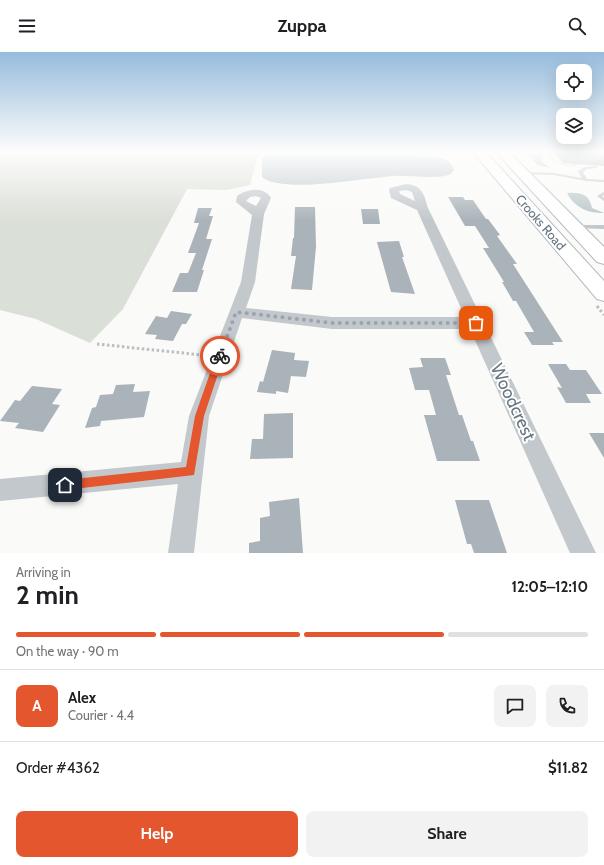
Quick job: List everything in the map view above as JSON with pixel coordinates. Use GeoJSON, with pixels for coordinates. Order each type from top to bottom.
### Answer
{"type":"FeatureCollection","features":[{"type":"Feature","properties":{"kind":"main road","name":"Crooks Road"},"geometry":{"type":"LineString","coordinates":[[498,174],[604,294]]}},
{"type":"Feature","properties":{"kind":"main road","name":"Crooks Road"},"geometry":{"type":"LineString","coordinates":[[523,174],[604,258]]}},
{"type":"Feature","properties":{"kind":"main road"},"geometry":{"type":"LineString","coordinates":[[534,214],[551,213],[570,223]]}},
{"type":"Feature","properties":{"kind":"street","name":"Woodcrest"},"geometry":{"type":"LineString","coordinates":[[422,208],[583,553]]}},
{"type":"Feature","properties":{"kind":"street"},"geometry":{"type":"LineString","coordinates":[[181,553],[190,472],[199,416],[248,282],[258,214]]}},
{"type":"Feature","properties":{"kind":"street"},"geometry":{"type":"LineString","coordinates":[[236,312],[332,323],[476,323]]}},
{"type":"Feature","properties":{"kind":"street"},"geometry":{"type":"LineString","coordinates":[[0,490],[190,472]]}},
{"type":"Feature","properties":{"kind":"lane"},"geometry":{"type":"LineString","coordinates":[[556,174],[586,180],[604,181]]}},
{"type":"Feature","properties":{"kind":"lane"},"geometry":{"type":"LineString","coordinates":[[582,174],[586,180]]}},
{"type":"Feature","properties":{"kind":"lane"},"geometry":{"type":"LineString","coordinates":[[604,193],[599,196],[604,200]]}},
{"type":"Feature","properties":{"kind":"lane"},"geometry":{"type":"LineString","coordinates":[[570,223],[604,227]]}},
{"type":"Feature","properties":{"kind":"path"},"geometry":{"type":"LineString","coordinates":[[97,344],[202,355]]}},
{"type":"Feature","properties":{"kind":"shaded area"},"geometry":{"type":"Polygon","coordinates":[[[0,174],[253,174],[250,185],[226,190],[187,189],[123,309],[90,343],[36,319],[0,310],[0,174]]]}},
{"type":"Feature","properties":{"kind":"shaded area"},"geometry":{"type":"Polygon","coordinates":[[[262,174],[450,174],[438,177],[393,176],[305,185],[272,182],[262,177],[262,174]]]}},
{"type":"Feature","properties":{"kind":"shaded area"},"geometry":{"type":"Polygon","coordinates":[[[567,193],[584,195],[591,203],[592,208],[604,213],[582,209],[570,198],[567,193]]]}},
{"type":"Feature","properties":{"kind":"building"},"geometry":{"type":"Polygon","coordinates":[[[448,197],[463,197],[465,200],[473,200],[486,219],[488,219],[500,235],[497,236],[517,264],[513,264],[563,342],[552,342],[554,345],[532,345],[524,332],[534,332],[516,301],[513,301],[502,282],[504,282],[483,248],[489,248],[475,226],[465,226],[448,197]]]}},
{"type":"Feature","properties":{"kind":"building"},"geometry":{"type":"Polygon","coordinates":[[[295,207],[315,207],[316,247],[312,290],[291,289],[296,256],[291,256],[294,238],[295,207]]]}},
{"type":"Feature","properties":{"kind":"building"},"geometry":{"type":"Polygon","coordinates":[[[198,208],[212,208],[209,216],[213,216],[206,239],[212,239],[202,270],[204,270],[197,292],[172,292],[180,273],[188,273],[196,253],[188,253],[199,223],[194,223],[198,208]]]}},
{"type":"Feature","properties":{"kind":"building"},"geometry":{"type":"Polygon","coordinates":[[[361,209],[378,209],[380,224],[363,224],[361,209]]]}},
{"type":"Feature","properties":{"kind":"building"},"geometry":{"type":"Polygon","coordinates":[[[399,241],[404,257],[402,257],[415,294],[391,292],[377,242],[399,241]]]}},
{"type":"Feature","properties":{"kind":"building"},"geometry":{"type":"Polygon","coordinates":[[[171,311],[192,314],[186,324],[182,324],[173,341],[155,339],[157,335],[145,334],[156,316],[167,318],[171,311]]]}},
{"type":"Feature","properties":{"kind":"building"},"geometry":{"type":"Polygon","coordinates":[[[272,350],[295,353],[294,360],[309,361],[306,377],[291,376],[288,393],[276,391],[276,394],[257,392],[260,381],[263,382],[272,350]]]}},
{"type":"Feature","properties":{"kind":"building"},"geometry":{"type":"Polygon","coordinates":[[[420,358],[445,358],[451,375],[446,375],[459,415],[462,415],[480,461],[437,461],[424,415],[436,415],[429,390],[415,390],[409,368],[423,367],[420,358]]]}},
{"type":"Feature","properties":{"kind":"building"},"geometry":{"type":"Polygon","coordinates":[[[548,364],[566,364],[570,370],[586,370],[602,394],[586,394],[591,403],[566,403],[557,387],[562,388],[548,364]]]}},
{"type":"Feature","properties":{"kind":"building"},"geometry":{"type":"Polygon","coordinates":[[[135,384],[133,392],[150,391],[144,417],[101,421],[100,426],[85,428],[92,408],[96,407],[100,395],[113,394],[116,385],[135,384]]]}},
{"type":"Feature","properties":{"kind":"building"},"geometry":{"type":"Polygon","coordinates":[[[32,386],[62,389],[52,404],[60,405],[43,432],[15,428],[19,423],[0,421],[15,400],[20,401],[32,386]]]}},
{"type":"Feature","properties":{"kind":"building"},"geometry":{"type":"Polygon","coordinates":[[[293,413],[293,458],[250,459],[252,439],[263,439],[264,414],[293,413]]]}},
{"type":"Feature","properties":{"kind":"building"},"geometry":{"type":"Polygon","coordinates":[[[589,433],[604,433],[604,458],[589,433]]]}},
{"type":"Feature","properties":{"kind":"building"},"geometry":{"type":"Polygon","coordinates":[[[299,498],[303,553],[249,553],[249,543],[260,541],[260,518],[270,516],[269,502],[299,498]]]}},
{"type":"Feature","properties":{"kind":"building"},"geometry":{"type":"Polygon","coordinates":[[[455,500],[489,500],[507,553],[474,553],[471,544],[467,544],[455,500]]]}},
{"type":"Feature","properties":{"kind":"way so far"},"geometry":{"type":"LineString","coordinates":[[220,356],[236,312],[332,323],[476,323]]}},
{"type":"Feature","properties":{"kind":"route"},"geometry":{"type":"LineString","coordinates":[[65,485],[190,472],[199,416],[220,356]]}}]}
